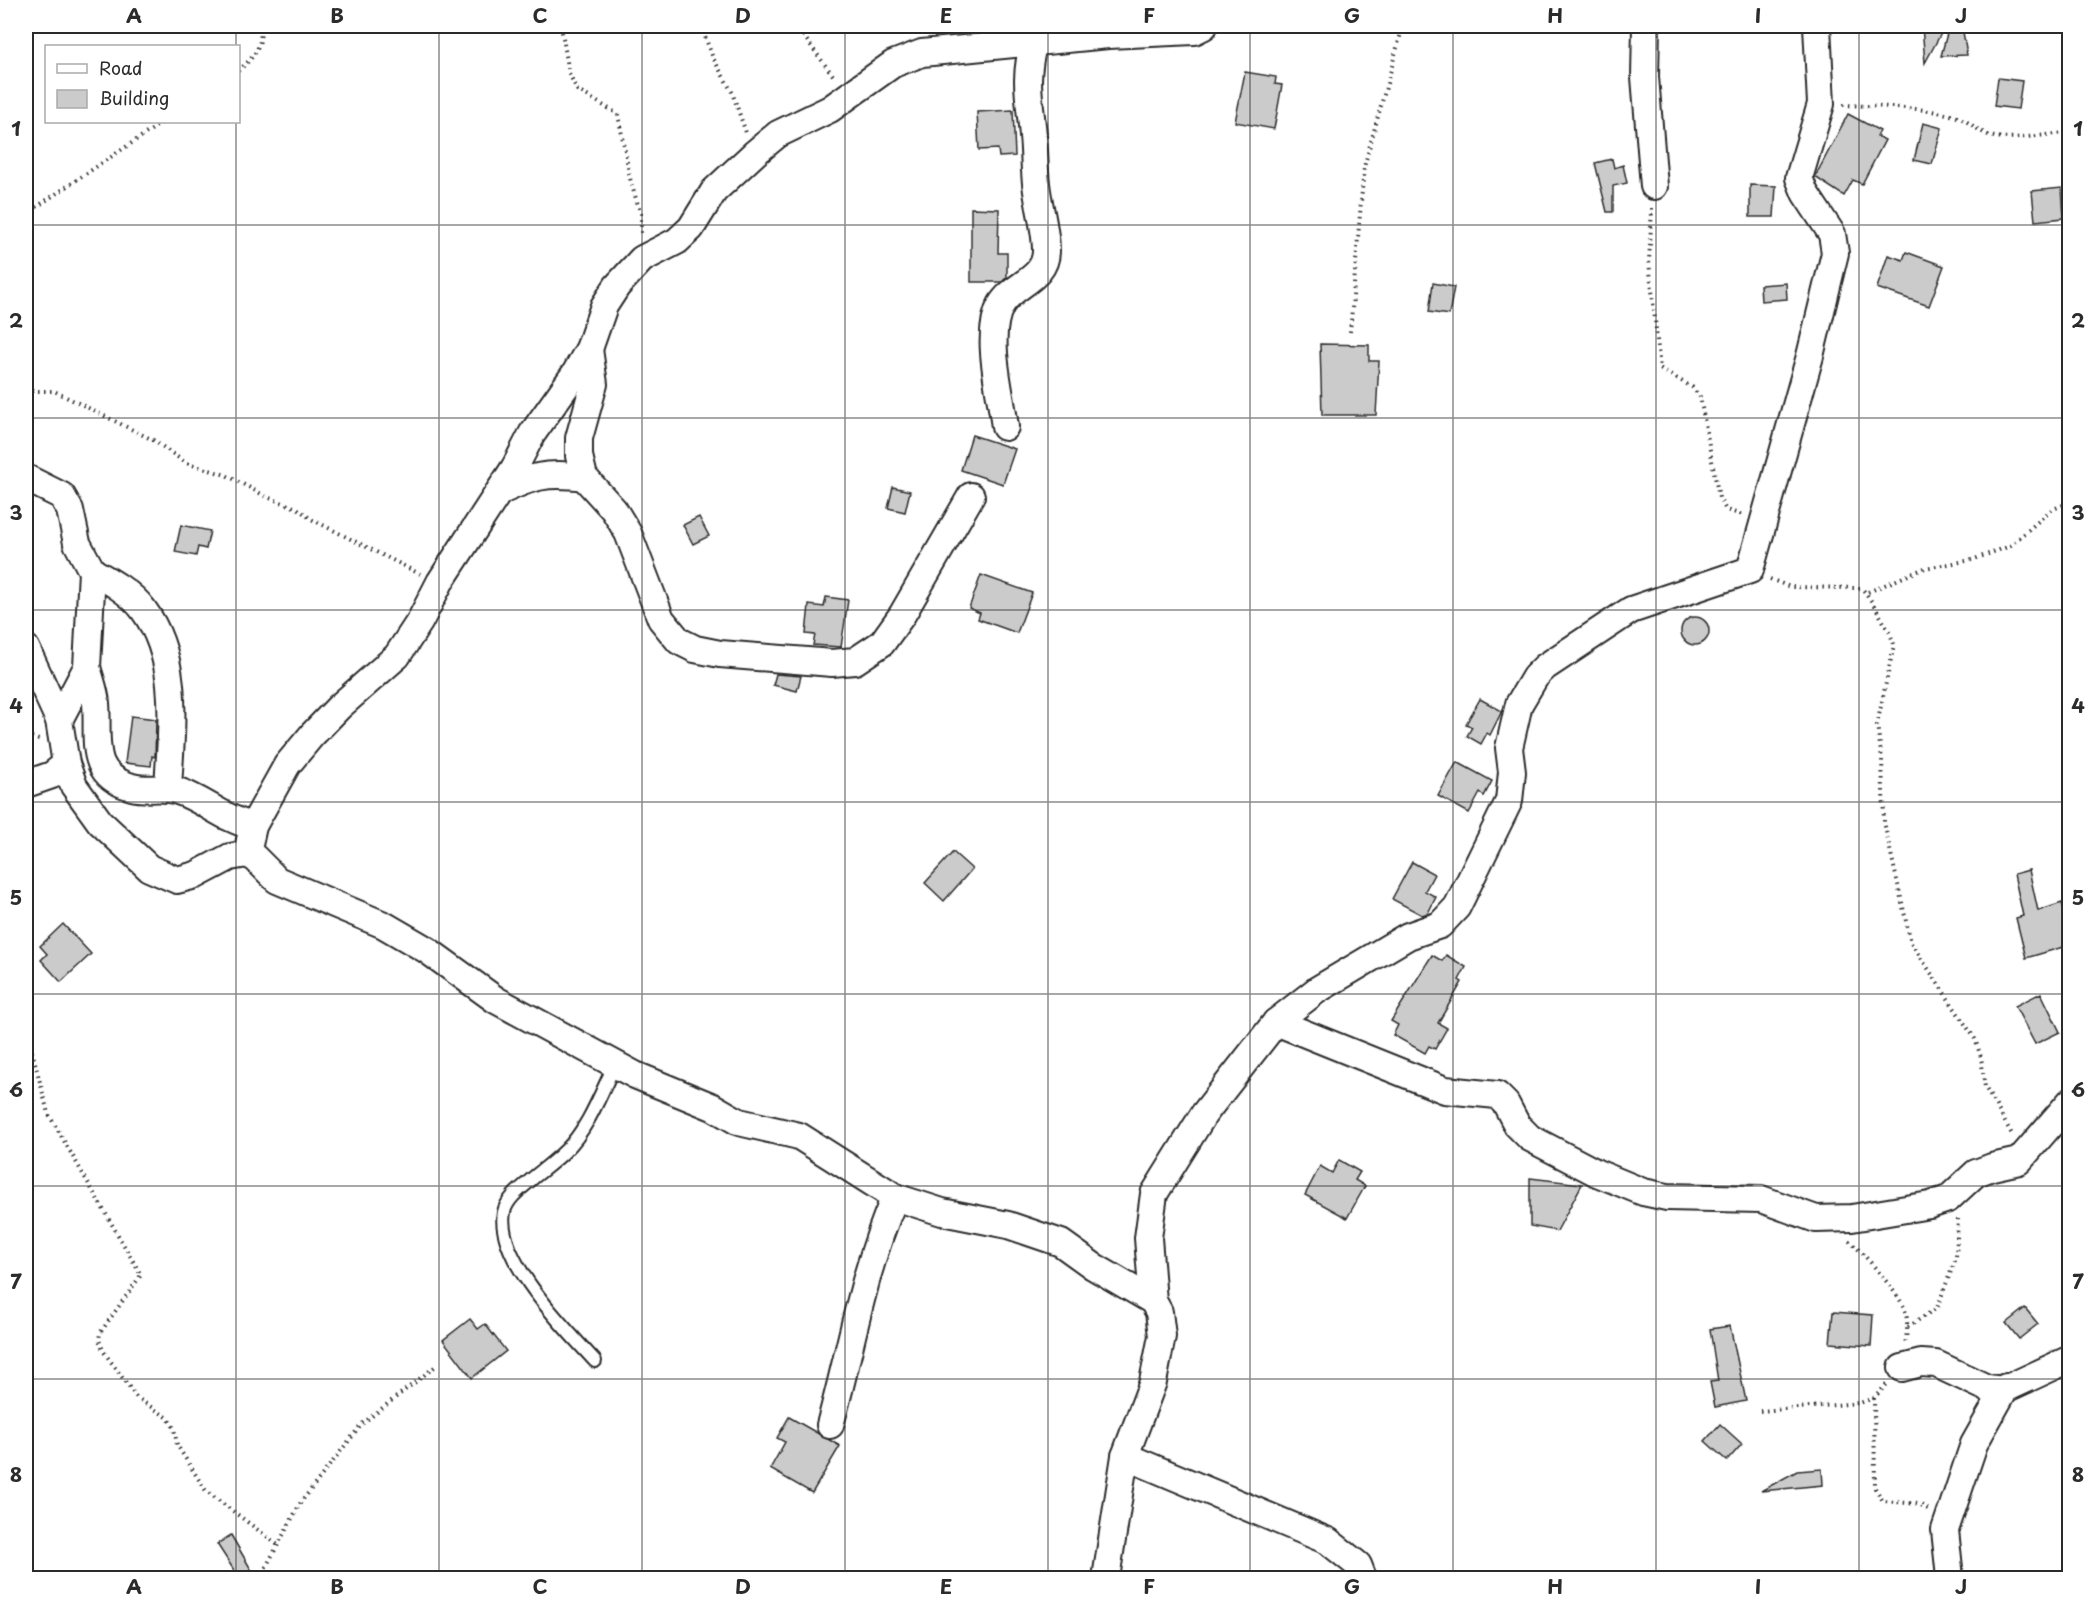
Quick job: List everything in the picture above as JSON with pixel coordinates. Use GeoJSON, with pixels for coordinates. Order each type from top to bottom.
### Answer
{"type":"FeatureCollection","features":[{"type":"Feature","properties":{"kind":"street"},"geometry":{"type":"LineString","coordinates":[[247,854],[253,826],[287,765],[312,735],[397,657],[420,621],[440,582],[499,492],[532,434],[576,372],[589,349],[604,306],[617,286],[642,259],[677,241],[714,191],[755,153],[778,134],[830,109],[893,64],[922,53],[1034,42],[1194,31],[1204,26]]}},
{"type":"Feature","properties":{"kind":"street"},"geometry":{"type":"LineString","coordinates":[[1646,26],[1645,77],[1653,186]]}},
{"type":"Feature","properties":{"kind":"street"},"geometry":{"type":"LineString","coordinates":[[1106,1578],[1125,1456],[1153,1382],[1162,1336],[1159,1312],[1153,1301],[1148,1238],[1154,1194],[1204,1114],[1276,1022],[1299,1002],[1408,936],[1440,925],[1456,907],[1509,801],[1512,772],[1509,748],[1519,704],[1540,672],[1631,610],[1750,570],[1810,356],[1835,253],[1832,234],[1805,193],[1799,178],[1821,104],[1817,26]]}},
{"type":"Feature","properties":{"kind":"street"},"geometry":{"type":"LineString","coordinates":[[1005,428],[994,347],[995,321],[1001,304],[1033,278],[1044,264],[1046,251],[1036,185],[1032,118],[1027,92],[1026,74],[1034,42]]}},
{"type":"Feature","properties":{"kind":"street"},"geometry":{"type":"LineString","coordinates":[[589,349],[594,384],[579,438],[579,456],[584,477],[614,510],[628,533],[661,620],[679,641],[695,649],[720,654],[832,663],[855,661],[882,643],[902,615],[921,578],[971,496]]}},
{"type":"Feature","properties":{"kind":"street"},"geometry":{"type":"LineString","coordinates":[[499,492],[529,478],[554,473],[584,477]]}},
{"type":"Feature","properties":{"kind":"street"},"geometry":{"type":"LineString","coordinates":[[26,478],[62,496],[70,510],[77,543],[92,571],[123,591],[143,608],[155,629],[165,654],[170,686],[168,789]]}},
{"type":"Feature","properties":{"kind":"street"},"geometry":{"type":"LineString","coordinates":[[92,571],[87,667],[96,700],[97,755],[102,768],[115,780],[131,787],[168,789],[193,798],[238,823],[253,826]]}},
{"type":"Feature","properties":{"kind":"street"},"geometry":{"type":"LineString","coordinates":[[26,648],[59,720],[66,764],[74,786],[100,822],[149,868],[177,880],[196,875],[230,857],[247,854],[255,858],[277,880],[297,891],[384,925],[427,950],[496,1000],[657,1086],[713,1107],[739,1122],[799,1136],[895,1197],[942,1212],[1008,1225],[1061,1243],[1093,1266],[1153,1301]]}},
{"type":"Feature","properties":{"kind":"street"},"geometry":{"type":"LineString","coordinates":[[59,720],[87,667]]}},
{"type":"Feature","properties":{"kind":"street"},"geometry":{"type":"LineString","coordinates":[[26,784],[52,775],[66,764]]}},
{"type":"Feature","properties":{"kind":"street"},"geometry":{"type":"LineString","coordinates":[[1276,1022],[1445,1090],[1497,1095],[1506,1104],[1516,1125],[1530,1138],[1597,1173],[1643,1192],[1667,1197],[1761,1199],[1816,1220],[1852,1218],[1930,1205],[1948,1199],[1984,1169],[2019,1161],[2070,1102]]}},
{"type":"Feature","properties":{"kind":"street"},"geometry":{"type":"LineString","coordinates":[[830,1425],[851,1350],[866,1274],[895,1197]]}},
{"type":"Feature","properties":{"kind":"street"},"geometry":{"type":"LineString","coordinates":[[1902,1368],[1921,1363],[1936,1364],[1987,1388],[2003,1390],[2070,1359]]}},
{"type":"Feature","properties":{"kind":"street"},"geometry":{"type":"LineString","coordinates":[[1950,1578],[1945,1530],[1974,1444],[2006,1388]]}},
{"type":"Feature","properties":{"kind":"street"},"geometry":{"type":"LineString","coordinates":[[1125,1456],[1328,1541],[1358,1565],[1363,1578]]}},
{"type":"Feature","properties":{"kind":"lane"},"geometry":{"type":"LineString","coordinates":[[595,1361],[531,1287],[512,1252],[504,1226],[504,1212],[511,1199],[566,1150],[583,1126],[615,1064]]}},
{"type":"Feature","properties":{"kind":"path"},"geometry":{"type":"LineString","coordinates":[[240,69],[255,56],[262,39],[260,26]]}},
{"type":"Feature","properties":{"kind":"path"},"geometry":{"type":"LineString","coordinates":[[561,26],[569,73],[577,90],[618,114],[631,183],[641,214],[642,259]]}},
{"type":"Feature","properties":{"kind":"path"},"geometry":{"type":"LineString","coordinates":[[701,26],[713,58],[732,92],[755,153]]}},
{"type":"Feature","properties":{"kind":"path"},"geometry":{"type":"LineString","coordinates":[[796,26],[850,95]]}},
{"type":"Feature","properties":{"kind":"path"},"geometry":{"type":"LineString","coordinates":[[1350,332],[1364,167],[1402,26]]}},
{"type":"Feature","properties":{"kind":"path"},"geometry":{"type":"LineString","coordinates":[[1821,104],[1931,111],[1967,120],[1979,131],[1992,136],[2011,138],[2070,133]]}},
{"type":"Feature","properties":{"kind":"path"},"geometry":{"type":"LineString","coordinates":[[26,214],[162,123]]}},
{"type":"Feature","properties":{"kind":"path"},"geometry":{"type":"LineString","coordinates":[[1653,186],[1648,261],[1660,369],[1692,387],[1700,397],[1719,498],[1726,510],[1764,520]]}},
{"type":"Feature","properties":{"kind":"path"},"geometry":{"type":"LineString","coordinates":[[26,392],[54,391],[153,440],[186,463],[226,475],[267,497],[297,508],[311,519],[440,582]]}},
{"type":"Feature","properties":{"kind":"path"},"geometry":{"type":"LineString","coordinates":[[1868,592],[1925,568],[1972,560],[2010,546],[2051,510],[2070,502]]}},
{"type":"Feature","properties":{"kind":"path"},"geometry":{"type":"LineString","coordinates":[[1750,570],[1790,587],[1861,588],[1868,592],[1878,617],[1890,631],[1894,645],[1876,734],[1882,759],[1884,822],[1911,943],[1975,1039],[1981,1057],[1985,1087],[2014,1138],[2019,1161]]}},
{"type":"Feature","properties":{"kind":"path"},"geometry":{"type":"LineString","coordinates":[[26,1028],[48,1113],[70,1156],[89,1180],[112,1229],[141,1275],[100,1333],[99,1340],[104,1352],[137,1398],[167,1417],[174,1428],[182,1456],[206,1491],[278,1545]]}},
{"type":"Feature","properties":{"kind":"path"},"geometry":{"type":"LineString","coordinates":[[1908,1327],[1937,1308],[1947,1287],[1956,1258],[1959,1188]]}},
{"type":"Feature","properties":{"kind":"path"},"geometry":{"type":"LineString","coordinates":[[1760,1411],[1860,1403],[1874,1398],[1902,1368],[1908,1327],[1904,1306],[1870,1263],[1845,1239]]}},
{"type":"Feature","properties":{"kind":"path"},"geometry":{"type":"LineString","coordinates":[[260,1578],[301,1502],[362,1424],[437,1365]]}},
{"type":"Feature","properties":{"kind":"path"},"geometry":{"type":"LineString","coordinates":[[1874,1398],[1875,1488],[1883,1501],[1919,1504],[1935,1514],[1945,1530]]}},
{"type":"Feature","properties":{"kind":"building"},"geometry":{"type":"Polygon","coordinates":[[[1922,26],[1945,26],[1925,63],[1922,26]]]}},
{"type":"Feature","properties":{"kind":"building"},"geometry":{"type":"Polygon","coordinates":[[[1949,26],[1962,26],[1967,55],[1941,56],[1949,26]]]}},
{"type":"Feature","properties":{"kind":"building"},"geometry":{"type":"Polygon","coordinates":[[[1245,72],[1276,77],[1275,84],[1282,85],[1274,129],[1235,122],[1245,72]]]}},
{"type":"Feature","properties":{"kind":"building"},"geometry":{"type":"Polygon","coordinates":[[[1998,78],[2022,81],[2018,109],[1994,106],[1998,78]]]}},
{"type":"Feature","properties":{"kind":"building"},"geometry":{"type":"Polygon","coordinates":[[[1013,110],[1015,156],[999,157],[998,149],[979,150],[977,112],[1013,110]]]}},
{"type":"Feature","properties":{"kind":"building"},"geometry":{"type":"Polygon","coordinates":[[[1848,114],[1880,131],[1877,136],[1885,140],[1862,184],[1853,180],[1844,196],[1815,177],[1848,114]]]}},
{"type":"Feature","properties":{"kind":"building"},"geometry":{"type":"Polygon","coordinates":[[[1923,123],[1942,128],[1932,164],[1914,160],[1923,123]]]}},
{"type":"Feature","properties":{"kind":"building"},"geometry":{"type":"Polygon","coordinates":[[[1612,159],[1614,168],[1623,165],[1627,183],[1613,186],[1613,212],[1607,212],[1595,163],[1612,159]]]}},
{"type":"Feature","properties":{"kind":"building"},"geometry":{"type":"Polygon","coordinates":[[[1750,185],[1776,186],[1774,217],[1750,217],[1750,185]]]}},
{"type":"Feature","properties":{"kind":"building"},"geometry":{"type":"Polygon","coordinates":[[[2062,188],[2064,218],[2035,221],[2032,191],[2062,188]]]}},
{"type":"Feature","properties":{"kind":"building"},"geometry":{"type":"Polygon","coordinates":[[[971,208],[999,209],[998,253],[1007,253],[1007,277],[1002,282],[971,282],[971,208]]]}},
{"type":"Feature","properties":{"kind":"building"},"geometry":{"type":"Polygon","coordinates":[[[1906,252],[1944,266],[1929,306],[1877,288],[1888,255],[1903,260],[1906,252]]]}},
{"type":"Feature","properties":{"kind":"building"},"geometry":{"type":"Polygon","coordinates":[[[1433,283],[1454,287],[1449,315],[1429,312],[1433,283]]]}},
{"type":"Feature","properties":{"kind":"building"},"geometry":{"type":"Polygon","coordinates":[[[1786,283],[1787,299],[1761,301],[1760,285],[1786,283]]]}},
{"type":"Feature","properties":{"kind":"building"},"geometry":{"type":"Polygon","coordinates":[[[1320,344],[1369,345],[1369,361],[1379,361],[1376,415],[1322,415],[1320,344]]]}},
{"type":"Feature","properties":{"kind":"building"},"geometry":{"type":"Polygon","coordinates":[[[972,435],[1015,449],[1003,484],[961,470],[972,435]]]}},
{"type":"Feature","properties":{"kind":"building"},"geometry":{"type":"Polygon","coordinates":[[[893,487],[910,491],[905,512],[888,508],[893,487]]]}},
{"type":"Feature","properties":{"kind":"building"},"geometry":{"type":"Polygon","coordinates":[[[699,517],[709,536],[693,544],[683,525],[699,517]]]}},
{"type":"Feature","properties":{"kind":"building"},"geometry":{"type":"Polygon","coordinates":[[[181,525],[210,531],[206,549],[198,547],[196,556],[175,552],[181,525]]]}},
{"type":"Feature","properties":{"kind":"building"},"geometry":{"type":"Polygon","coordinates":[[[981,575],[1032,593],[1017,633],[978,619],[980,613],[969,608],[981,575]]]}},
{"type":"Feature","properties":{"kind":"building"},"geometry":{"type":"Polygon","coordinates":[[[826,597],[848,600],[841,647],[813,645],[815,635],[806,634],[809,605],[824,607],[826,597]]]}},
{"type":"Feature","properties":{"kind":"building"},"geometry":{"type":"Polygon","coordinates":[[[1695,617],[1705,621],[1709,631],[1705,641],[1695,645],[1685,641],[1681,631],[1685,621],[1695,617]]]}},
{"type":"Feature","properties":{"kind":"building"},"geometry":{"type":"Polygon","coordinates":[[[776,674],[801,676],[797,691],[773,685],[776,674]]]}},
{"type":"Feature","properties":{"kind":"building"},"geometry":{"type":"Polygon","coordinates":[[[1480,699],[1502,711],[1490,735],[1487,733],[1481,744],[1467,736],[1472,727],[1466,724],[1480,699]]]}},
{"type":"Feature","properties":{"kind":"building"},"geometry":{"type":"Polygon","coordinates":[[[131,716],[156,719],[155,757],[152,756],[151,766],[125,763],[131,716]]]}},
{"type":"Feature","properties":{"kind":"building"},"geometry":{"type":"Polygon","coordinates":[[[1457,762],[1492,781],[1484,796],[1480,793],[1469,813],[1438,796],[1457,762]]]}},
{"type":"Feature","properties":{"kind":"building"},"geometry":{"type":"Polygon","coordinates":[[[953,852],[972,869],[944,901],[925,883],[953,852]]]}},
{"type":"Feature","properties":{"kind":"building"},"geometry":{"type":"Polygon","coordinates":[[[1412,862],[1434,874],[1425,891],[1436,897],[1428,913],[1422,915],[1392,899],[1412,862]]]}},
{"type":"Feature","properties":{"kind":"building"},"geometry":{"type":"Polygon","coordinates":[[[2029,870],[2038,911],[2062,903],[2070,933],[2070,945],[2026,958],[2016,918],[2023,916],[2014,874],[2029,870]]]}},
{"type":"Feature","properties":{"kind":"building"},"geometry":{"type":"Polygon","coordinates":[[[63,924],[91,954],[61,982],[41,960],[47,954],[40,946],[63,924]]]}},
{"type":"Feature","properties":{"kind":"building"},"geometry":{"type":"Polygon","coordinates":[[[1432,955],[1442,961],[1446,955],[1466,967],[1459,980],[1462,982],[1438,1023],[1447,1028],[1435,1049],[1429,1046],[1425,1053],[1393,1035],[1398,1025],[1391,1021],[1432,955]]]}},
{"type":"Feature","properties":{"kind":"building"},"geometry":{"type":"Polygon","coordinates":[[[2041,993],[2060,1032],[2035,1044],[2015,1006],[2041,993]]]}},
{"type":"Feature","properties":{"kind":"building"},"geometry":{"type":"Polygon","coordinates":[[[1339,1160],[1360,1172],[1355,1180],[1365,1186],[1347,1218],[1305,1195],[1320,1166],[1332,1173],[1339,1160]]]}},
{"type":"Feature","properties":{"kind":"building"},"geometry":{"type":"Polygon","coordinates":[[[1530,1178],[1582,1184],[1557,1231],[1530,1226],[1530,1178]]]}},
{"type":"Feature","properties":{"kind":"building"},"geometry":{"type":"Polygon","coordinates":[[[2025,1308],[2038,1324],[2019,1339],[2006,1323],[2025,1308]]]}},
{"type":"Feature","properties":{"kind":"building"},"geometry":{"type":"Polygon","coordinates":[[[1833,1312],[1873,1315],[1871,1346],[1830,1343],[1833,1312]]]}},
{"type":"Feature","properties":{"kind":"building"},"geometry":{"type":"Polygon","coordinates":[[[470,1319],[478,1329],[485,1324],[506,1351],[472,1378],[443,1340],[470,1319]]]}},
{"type":"Feature","properties":{"kind":"building"},"geometry":{"type":"Polygon","coordinates":[[[1730,1326],[1746,1401],[1715,1407],[1710,1382],[1718,1381],[1710,1329],[1730,1326]]]}},
{"type":"Feature","properties":{"kind":"building"},"geometry":{"type":"Polygon","coordinates":[[[789,1417],[840,1446],[812,1493],[770,1469],[785,1442],[777,1438],[789,1417]]]}},
{"type":"Feature","properties":{"kind":"building"},"geometry":{"type":"Polygon","coordinates":[[[1720,1424],[1742,1444],[1727,1461],[1705,1441],[1720,1424]]]}},
{"type":"Feature","properties":{"kind":"building"},"geometry":{"type":"Polygon","coordinates":[[[1822,1469],[1823,1485],[1761,1491],[1797,1471],[1822,1469]]]}},
{"type":"Feature","properties":{"kind":"building"},"geometry":{"type":"Polygon","coordinates":[[[231,1535],[252,1571],[239,1578],[217,1544],[231,1535]]]}}]}
